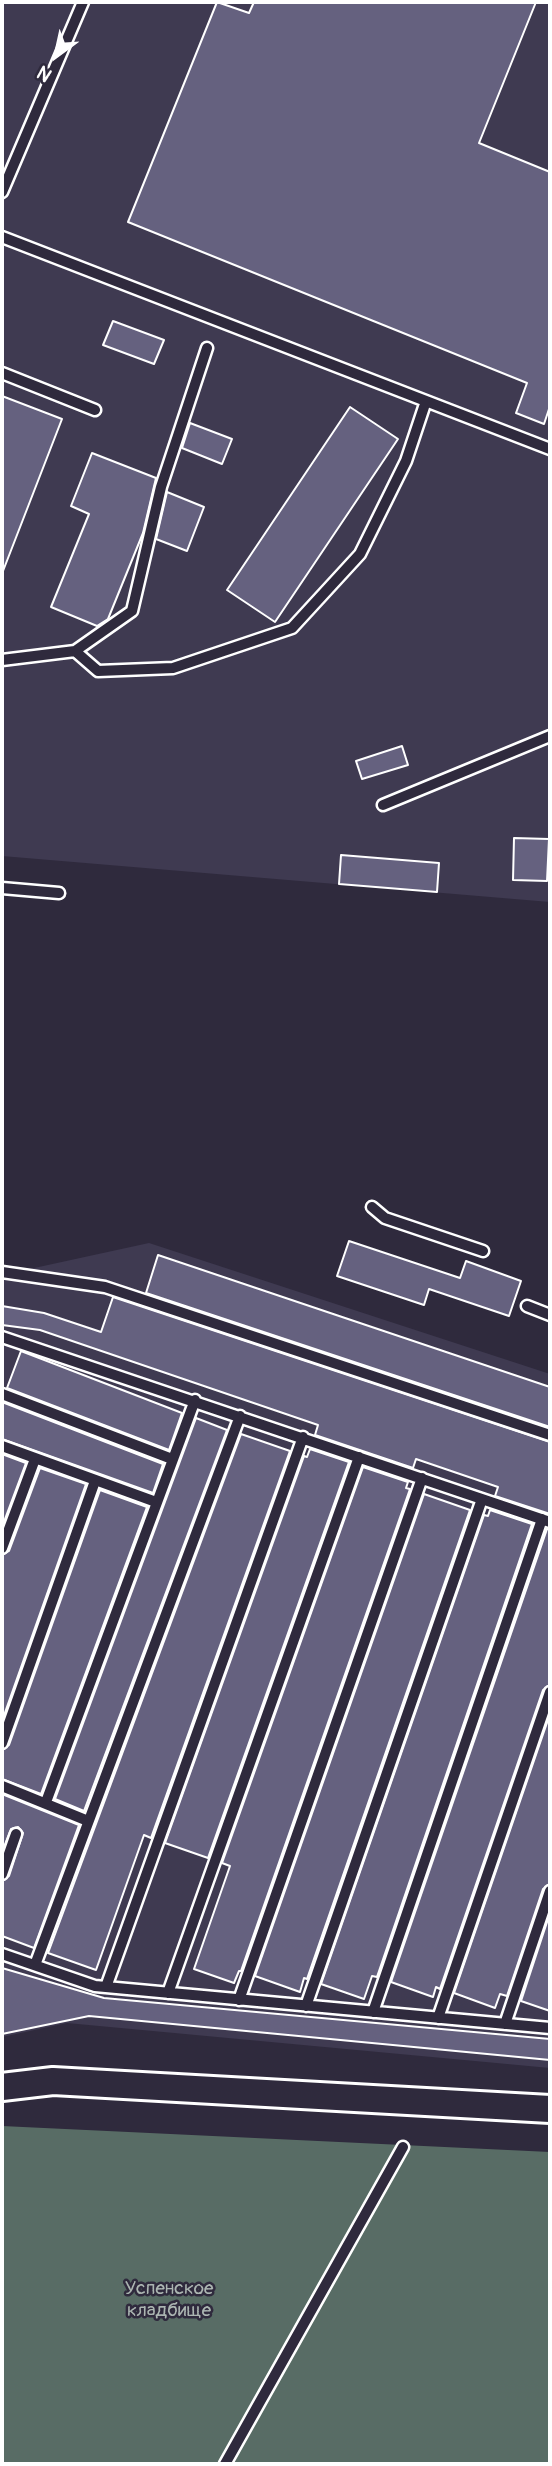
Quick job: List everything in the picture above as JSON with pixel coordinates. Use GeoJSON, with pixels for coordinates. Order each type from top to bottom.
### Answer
{"type":"FeatureCollection","features":[{"type":"Feature","properties":{"kind":"main road"},"geometry":{"type":"LineString","coordinates":[[2,2087],[54,2081],[550,2109]]}},
{"type":"Feature","properties":{"kind":"lane"},"geometry":{"type":"LineString","coordinates":[[2,192],[83,2]]}},
{"type":"Feature","properties":{"kind":"lane"},"geometry":{"type":"LineString","coordinates":[[2,237],[550,449]]}},
{"type":"Feature","properties":{"kind":"lane"},"geometry":{"type":"LineString","coordinates":[[2,660],[75,652],[132,611],[161,487],[207,348]]}},
{"type":"Feature","properties":{"kind":"lane"},"geometry":{"type":"LineString","coordinates":[[2,373],[95,410]]}},
{"type":"Feature","properties":{"kind":"lane"},"geometry":{"type":"LineString","coordinates":[[75,652],[98,671],[173,668],[292,628],[360,554],[405,461],[426,401]]}},
{"type":"Feature","properties":{"kind":"lane"},"geometry":{"type":"LineString","coordinates":[[383,805],[550,736]]}},
{"type":"Feature","properties":{"kind":"lane"},"geometry":{"type":"LineString","coordinates":[[2,888],[59,893]]}},
{"type":"Feature","properties":{"kind":"lane"},"geometry":{"type":"LineString","coordinates":[[372,1207],[385,1218],[483,1251]]}},
{"type":"Feature","properties":{"kind":"lane"},"geometry":{"type":"LineString","coordinates":[[2,1272],[106,1287],[550,1436]]}},
{"type":"Feature","properties":{"kind":"lane"},"geometry":{"type":"LineString","coordinates":[[527,1306],[550,1315]]}},
{"type":"Feature","properties":{"kind":"lane"},"geometry":{"type":"LineString","coordinates":[[2,1339],[195,1400],[546,1521],[373,2012]]}},
{"type":"Feature","properties":{"kind":"lane"},"geometry":{"type":"LineString","coordinates":[[2,1394],[172,1459]]}},
{"type":"Feature","properties":{"kind":"lane"},"geometry":{"type":"LineString","coordinates":[[46,1802],[195,1400]]}},
{"type":"Feature","properties":{"kind":"lane"},"geometry":{"type":"LineString","coordinates":[[35,1965],[240,1416]]}},
{"type":"Feature","properties":{"kind":"lane"},"geometry":{"type":"LineString","coordinates":[[106,1987],[303,1437]]}},
{"type":"Feature","properties":{"kind":"lane"},"geometry":{"type":"LineString","coordinates":[[2,1446],[156,1502]]}},
{"type":"Feature","properties":{"kind":"lane"},"geometry":{"type":"LineString","coordinates":[[169,1993],[359,1457]]}},
{"type":"Feature","properties":{"kind":"lane"},"geometry":{"type":"LineString","coordinates":[[2,1548],[35,1459]]}},
{"type":"Feature","properties":{"kind":"lane"},"geometry":{"type":"LineString","coordinates":[[239,2000],[422,1478]]}},
{"type":"Feature","properties":{"kind":"lane"},"geometry":{"type":"LineString","coordinates":[[2,1743],[95,1480]]}},
{"type":"Feature","properties":{"kind":"lane"},"geometry":{"type":"LineString","coordinates":[[306,2006],[482,1499]]}},
{"type":"Feature","properties":{"kind":"lane"},"geometry":{"type":"LineString","coordinates":[[438,2018],[550,1692]]}},
{"type":"Feature","properties":{"kind":"lane"},"geometry":{"type":"LineString","coordinates":[[2,1786],[88,1821]]}},
{"type":"Feature","properties":{"kind":"lane"},"geometry":{"type":"LineString","coordinates":[[2,1874],[16,1834]]}},
{"type":"Feature","properties":{"kind":"lane"},"geometry":{"type":"LineString","coordinates":[[505,2024],[550,1891]]}},
{"type":"Feature","properties":{"kind":"lane"},"geometry":{"type":"LineString","coordinates":[[2,1954],[106,1987],[550,2028]]}},
{"type":"Feature","properties":{"kind":"lane"},"geometry":{"type":"LineString","coordinates":[[225,2464],[402,2147]]}},
{"type":"Feature","properties":{"kind":"shaded area"},"geometry":{"type":"Polygon","coordinates":[[[2,2],[550,2],[550,902],[2,856],[2,2]]]}},
{"type":"Feature","properties":{"kind":"shaded area"},"geometry":{"type":"Polygon","coordinates":[[[149,1243],[550,1374],[550,2068],[67,2023],[2,2037],[2,1275],[149,1243]]]}},
{"type":"Feature","properties":{"kind":"green space","name":"Успенское кладбище"},"geometry":{"type":"Polygon","coordinates":[[[2,2126],[550,2152],[550,2464],[2,2464],[2,2126]]]}},
{"type":"Feature","properties":{"kind":"building"},"geometry":{"type":"Polygon","coordinates":[[[217,2],[249,13],[254,2],[536,2],[479,143],[550,172],[550,406],[544,424],[516,413],[527,383],[128,222],[217,2]]]}},
{"type":"Feature","properties":{"kind":"building"},"geometry":{"type":"Polygon","coordinates":[[[113,321],[164,340],[154,364],[103,345],[113,321]]]}},
{"type":"Feature","properties":{"kind":"building"},"geometry":{"type":"Polygon","coordinates":[[[2,396],[62,419],[3,571],[2,571],[2,396]]]}},
{"type":"Feature","properties":{"kind":"building"},"geometry":{"type":"Polygon","coordinates":[[[350,407],[398,439],[275,622],[227,590],[350,407]]]}},
{"type":"Feature","properties":{"kind":"building"},"geometry":{"type":"Polygon","coordinates":[[[190,423],[232,439],[222,464],[182,448],[190,423]]]}},
{"type":"Feature","properties":{"kind":"building"},"geometry":{"type":"Polygon","coordinates":[[[92,453],[156,478],[143,533],[108,619],[97,626],[51,607],[89,514],[71,506],[92,453]]]}},
{"type":"Feature","properties":{"kind":"building"},"geometry":{"type":"Polygon","coordinates":[[[167,492],[204,507],[187,551],[156,539],[167,492]]]}},
{"type":"Feature","properties":{"kind":"building"},"geometry":{"type":"Polygon","coordinates":[[[402,746],[408,765],[362,779],[356,761],[402,746]]]}},
{"type":"Feature","properties":{"kind":"building"},"geometry":{"type":"Polygon","coordinates":[[[514,838],[549,839],[547,881],[513,880],[514,838]]]}},
{"type":"Feature","properties":{"kind":"building"},"geometry":{"type":"Polygon","coordinates":[[[341,855],[439,863],[437,892],[339,884],[341,855]]]}},
{"type":"Feature","properties":{"kind":"building"},"geometry":{"type":"Polygon","coordinates":[[[349,1241],[460,1278],[466,1261],[521,1281],[509,1316],[429,1289],[424,1305],[337,1276],[349,1241]]]}},
{"type":"Feature","properties":{"kind":"building"},"geometry":{"type":"Polygon","coordinates":[[[158,1255],[550,1387],[550,1427],[146,1293],[158,1255]]]}},
{"type":"Feature","properties":{"kind":"building"},"geometry":{"type":"Polygon","coordinates":[[[113,1297],[550,1442],[550,1514],[495,1496],[498,1487],[416,1459],[413,1468],[315,1435],[318,1425],[40,1330],[2,1325],[2,1306],[44,1313],[101,1332],[113,1297]]]}},
{"type":"Feature","properties":{"kind":"building"},"geometry":{"type":"Polygon","coordinates":[[[21,1351],[182,1413],[169,1450],[7,1388],[21,1351]]]}},
{"type":"Feature","properties":{"kind":"building"},"geometry":{"type":"Polygon","coordinates":[[[2,1402],[163,1464],[153,1493],[2,1439],[2,1402]]]}},
{"type":"Feature","properties":{"kind":"building"},"geometry":{"type":"Polygon","coordinates":[[[196,1418],[227,1430],[84,1811],[55,1799],[196,1418]]]}},
{"type":"Feature","properties":{"kind":"building"},"geometry":{"type":"Polygon","coordinates":[[[241,1434],[290,1451],[151,1838],[144,1835],[96,1970],[48,1953],[241,1434]]]}},
{"type":"Feature","properties":{"kind":"building"},"geometry":{"type":"Polygon","coordinates":[[[310,1449],[349,1462],[208,1858],[165,1843],[304,1456],[307,1457],[310,1449]]]}},
{"type":"Feature","properties":{"kind":"building"},"geometry":{"type":"Polygon","coordinates":[[[2,1454],[26,1463],[2,1527],[2,1454]]]}},
{"type":"Feature","properties":{"kind":"building"},"geometry":{"type":"Polygon","coordinates":[[[363,1467],[408,1482],[406,1488],[410,1489],[241,1971],[234,1983],[194,1969],[230,1866],[222,1863],[363,1467]]]}},
{"type":"Feature","properties":{"kind":"building"},"geometry":{"type":"Polygon","coordinates":[[[40,1468],[86,1484],[2,1721],[2,1555],[9,1551],[40,1468]]]}},
{"type":"Feature","properties":{"kind":"building"},"geometry":{"type":"Polygon","coordinates":[[[100,1490],[147,1507],[41,1794],[2,1779],[2,1750],[9,1745],[100,1490]]]}},
{"type":"Feature","properties":{"kind":"building"},"geometry":{"type":"Polygon","coordinates":[[[424,1494],[470,1510],[307,1979],[304,1978],[300,1992],[255,1976],[424,1494]]]}},
{"type":"Feature","properties":{"kind":"building"},"geometry":{"type":"Polygon","coordinates":[[[490,1510],[532,1524],[377,1977],[372,1976],[364,1999],[321,1984],[484,1515],[488,1516],[490,1510]]]}},
{"type":"Feature","properties":{"kind":"building"},"geometry":{"type":"Polygon","coordinates":[[[547,1529],[550,1529],[550,1685],[543,1690],[440,1989],[436,1987],[433,1997],[391,1982],[547,1529]]]}},
{"type":"Feature","properties":{"kind":"building"},"geometry":{"type":"Polygon","coordinates":[[[550,1714],[550,1884],[543,1889],[507,1996],[500,1994],[495,2008],[454,1993],[550,1714]]]}},
{"type":"Feature","properties":{"kind":"building"},"geometry":{"type":"Polygon","coordinates":[[[2,1794],[79,1825],[34,1948],[2,1936],[2,1881],[9,1876],[23,1833],[18,1827],[11,1829],[2,1852],[2,1794]]]}},
{"type":"Feature","properties":{"kind":"building"},"geometry":{"type":"Polygon","coordinates":[[[550,1913],[550,2011],[521,2001],[550,1913]]]}},
{"type":"Feature","properties":{"kind":"building"},"geometry":{"type":"Polygon","coordinates":[[[2,1968],[104,1998],[550,2039],[550,2060],[89,2016],[2,2034],[2,1968]]]}}]}
